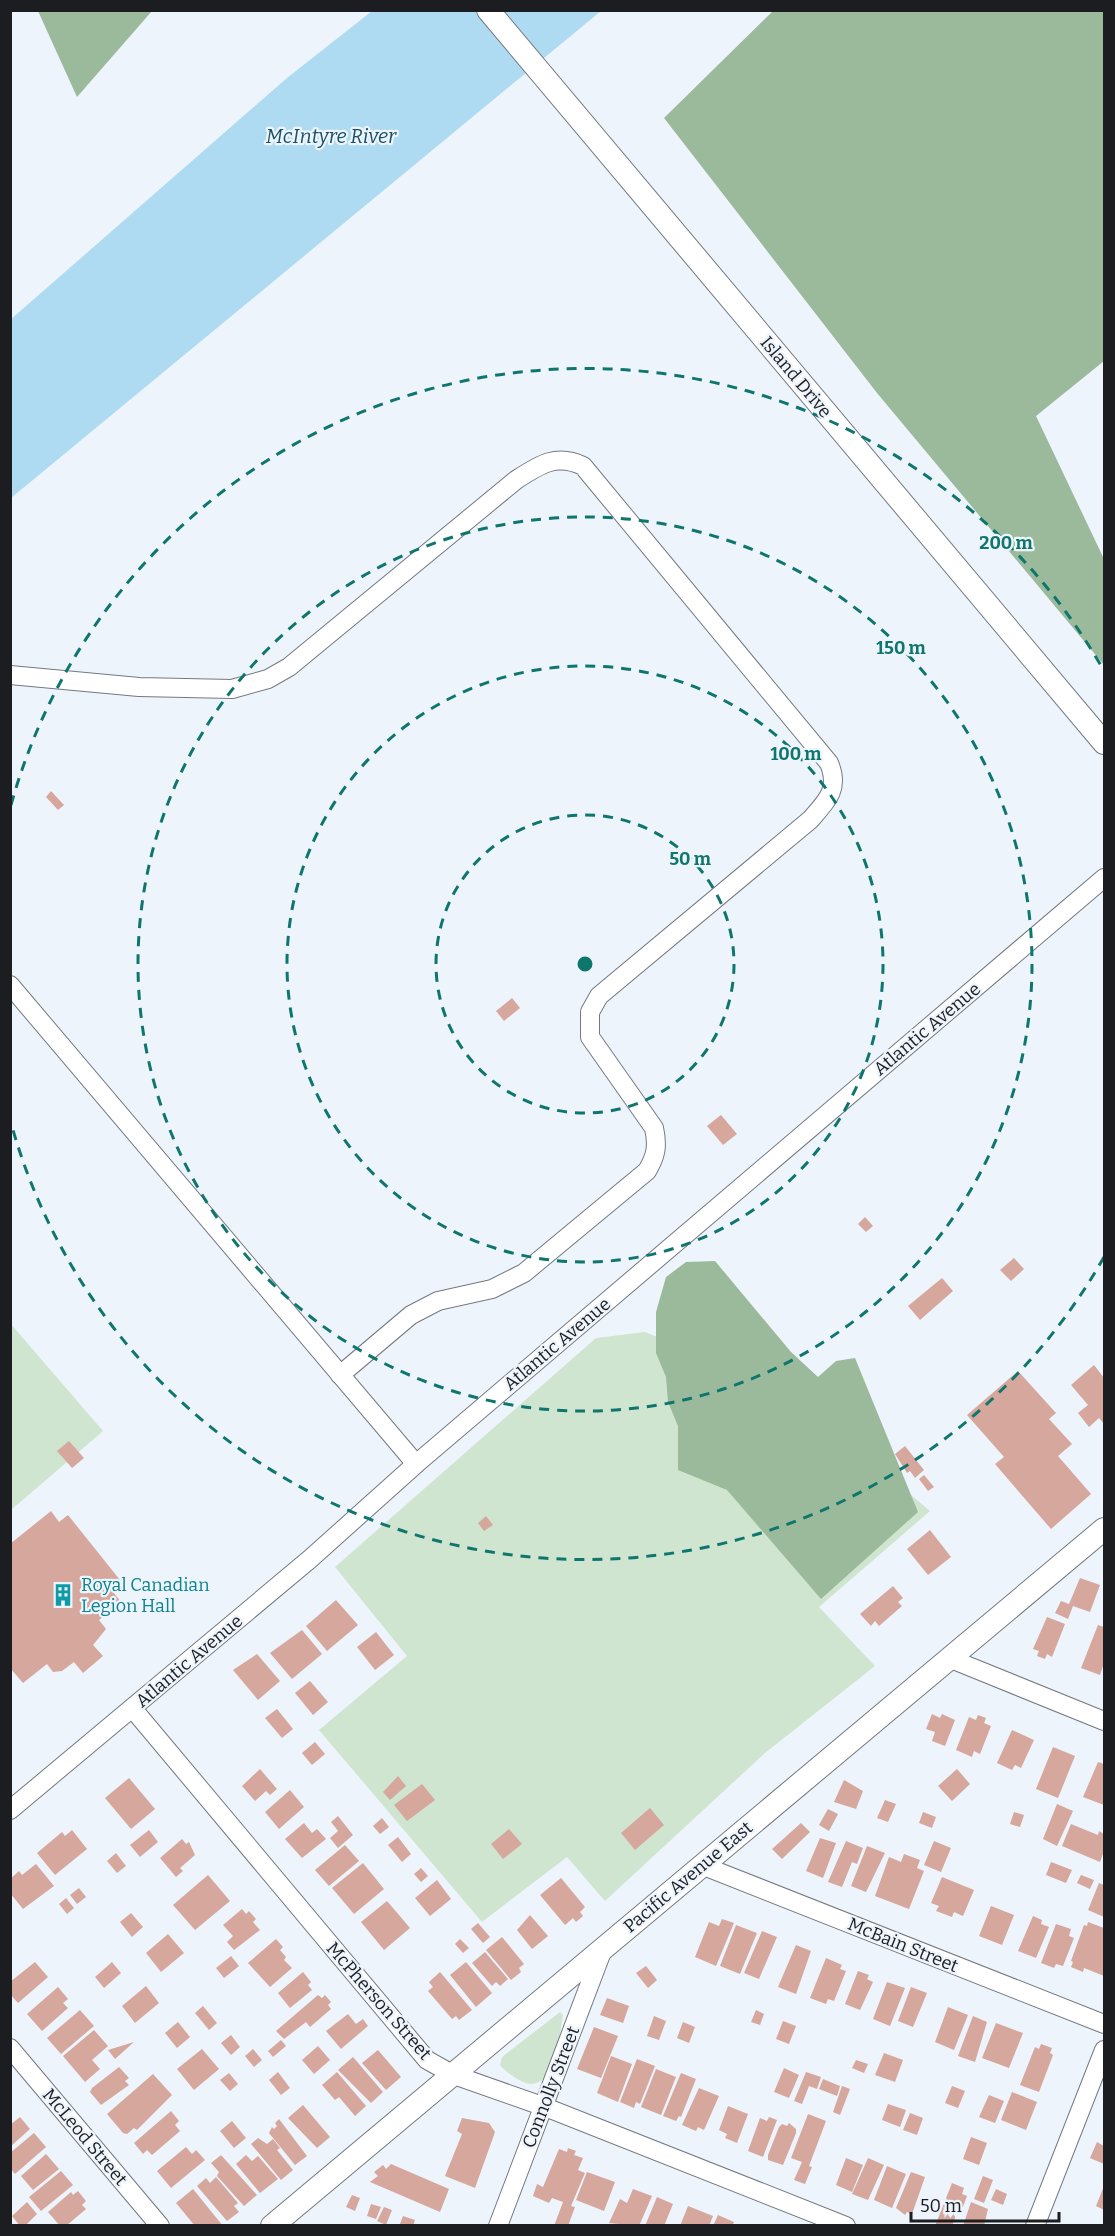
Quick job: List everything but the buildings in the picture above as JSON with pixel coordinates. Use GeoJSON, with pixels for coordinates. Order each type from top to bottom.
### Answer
{"type":"FeatureCollection","features":[{"type":"Feature","properties":{"kind":"street","name":"Island Drive"},"geometry":{"type":"LineString","coordinates":[[488,10],[1104,743]]}},
{"type":"Feature","properties":{"kind":"street"},"geometry":{"type":"LineString","coordinates":[[10,675],[139,687],[232,690],[268,679],[289,667],[516,480],[544,462],[565,460],[583,466],[829,763],[835,785],[829,799],[810,820],[599,996],[590,1012],[590,1036],[654,1128],[657,1142],[655,1158],[647,1171],[524,1273],[492,1289],[438,1301],[411,1315],[340,1375]]}},
{"type":"Feature","properties":{"kind":"street","name":"Atlantic Avenue"},"geometry":{"type":"LineString","coordinates":[[10,1810],[310,1559],[416,1464],[1104,878]]}},
{"type":"Feature","properties":{"kind":"street"},"geometry":{"type":"LineString","coordinates":[[10,985],[416,1464]]}},
{"type":"Feature","properties":{"kind":"street","name":"Pacific Avenue East"},"geometry":{"type":"LineString","coordinates":[[272,2226],[1104,1529]]}},
{"type":"Feature","properties":{"kind":"street"},"geometry":{"type":"LineString","coordinates":[[951,1659],[1104,1721]]}},
{"type":"Feature","properties":{"kind":"street","name":"McPherson Street"},"geometry":{"type":"LineString","coordinates":[[133,1709],[427,2060],[454,2075],[545,2107],[846,2226]]}},
{"type":"Feature","properties":{"kind":"street","name":"McBain Street"},"geometry":{"type":"LineString","coordinates":[[701,1865],[1104,2024]]}},
{"type":"Feature","properties":{"kind":"street","name":"Connolly Street"},"geometry":{"type":"LineString","coordinates":[[498,2226],[603,1949]]}},
{"type":"Feature","properties":{"kind":"street","name":"McLeod Street"},"geometry":{"type":"LineString","coordinates":[[10,2048],[160,2226]]}},
{"type":"Feature","properties":{"kind":"street"},"geometry":{"type":"LineString","coordinates":[[1035,2226],[1104,2050]]}},
{"type":"Feature","properties":{"kind":"green space"},"geometry":{"type":"Polygon","coordinates":[[[38,11],[152,11],[77,97],[38,11]]]}},
{"type":"Feature","properties":{"kind":"green space"},"geometry":{"type":"Polygon","coordinates":[[[773,11],[1104,11],[1104,361],[1036,416],[1104,559],[1104,665],[877,393],[664,118],[773,11]]]}},
{"type":"Feature","properties":{"kind":"green space"},"geometry":{"type":"Polygon","coordinates":[[[715,1261],[791,1352],[818,1377],[836,1361],[855,1358],[918,1512],[821,1599],[727,1490],[678,1470],[678,1426],[668,1402],[666,1377],[656,1353],[656,1312],[666,1277],[686,1262],[715,1261]]]}},
{"type":"Feature","properties":{"kind":"green space"},"geometry":{"type":"Polygon","coordinates":[[[10,1323],[103,1431],[11,1510],[10,1510],[10,1323]]]}},
{"type":"Feature","properties":{"kind":"green space"},"geometry":{"type":"Polygon","coordinates":[[[645,1332],[716,1361],[860,1452],[930,1511],[819,1607],[875,1666],[765,1753],[605,1901],[567,1857],[482,1922],[319,1730],[407,1656],[335,1567],[596,1338],[645,1332]]]}},
{"type":"Feature","properties":{"kind":"green space"},"geometry":{"type":"Polygon","coordinates":[[[560,2012],[563,2015],[557,2051],[547,2074],[540,2081],[531,2084],[519,2080],[500,2065],[502,2057],[560,2012]]]}},
{"type":"Feature","properties":{"kind":"water","name":"McIntyre River"},"geometry":{"type":"Polygon","coordinates":[[[372,11],[601,11],[11,498],[10,320],[287,78],[372,11]]]}},
{"type":"Feature","properties":{"kind":"place","name":"Royal Canadian Legion Hall"},"geometry":{"type":"Point","coordinates":[63,1595]}}]}
